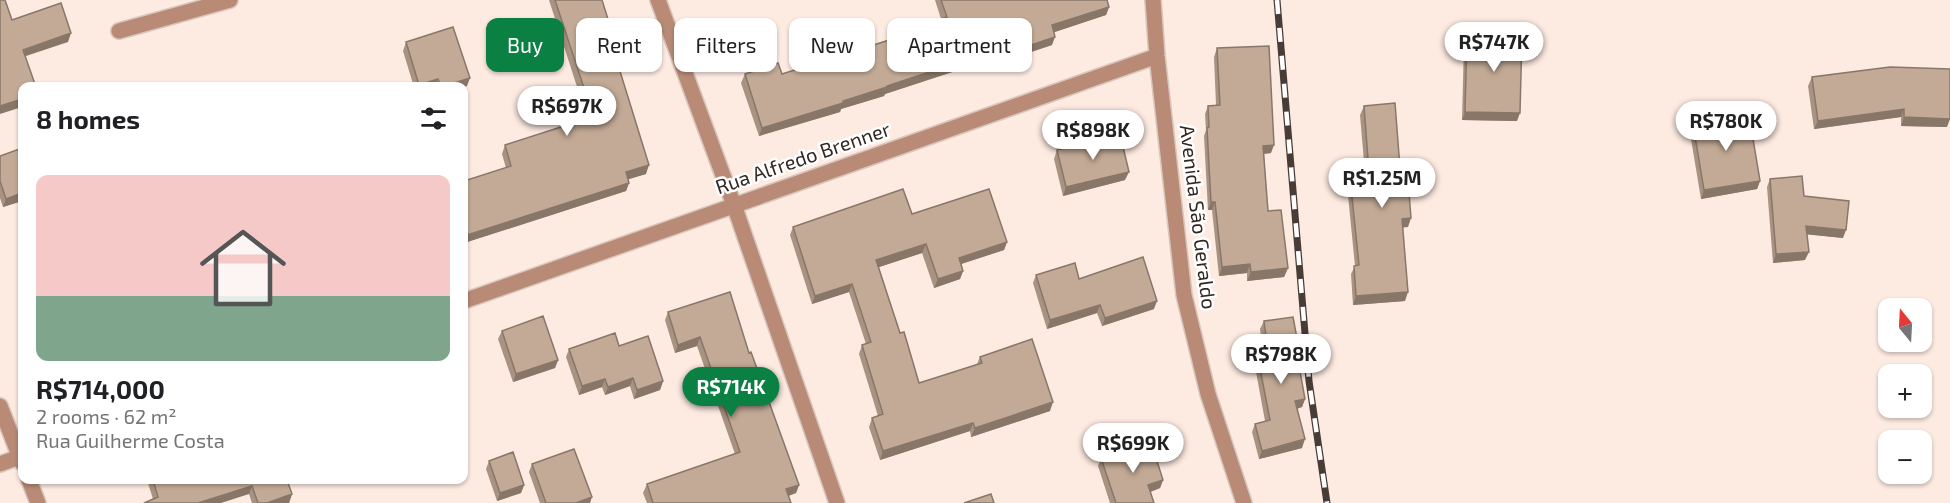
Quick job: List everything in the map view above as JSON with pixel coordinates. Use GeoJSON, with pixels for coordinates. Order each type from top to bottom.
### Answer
{"type":"FeatureCollection","features":[{"type":"Feature","properties":{"kind":"street"},"geometry":{"type":"LineString","coordinates":[[119,31],[230,0]]}},
{"type":"Feature","properties":{"kind":"street"},"geometry":{"type":"LineString","coordinates":[[658,0],[734,205],[837,503]]}},
{"type":"Feature","properties":{"kind":"street","name":"Avenida São Geraldo"},"geometry":{"type":"LineString","coordinates":[[1153,0],[1157,56],[1184,295],[1208,393],[1245,503]]}},
{"type":"Feature","properties":{"kind":"street","name":"Rua Alfredo Brenner"},"geometry":{"type":"LineString","coordinates":[[468,300],[1157,56]]}},
{"type":"Feature","properties":{"kind":"street"},"geometry":{"type":"LineString","coordinates":[[0,406],[18,449]]}},
{"type":"Feature","properties":{"kind":"street"},"geometry":{"type":"LineString","coordinates":[[0,464],[18,460]]}},
{"type":"Feature","properties":{"kind":"street"},"geometry":{"type":"LineString","coordinates":[[31,484],[38,503]]}},
{"type":"Feature","properties":{"kind":"building"},"geometry":{"type":"Polygon","coordinates":[[[0,0],[5,0],[12,20],[61,3],[71,33],[23,50],[34,82],[18,82],[18,100],[0,106],[0,0]]]}},
{"type":"Feature","properties":{"kind":"building"},"geometry":{"type":"Polygon","coordinates":[[[555,0],[602,0],[608,18],[576,18],[576,64],[564,27],[564,18],[561,18],[555,0]]]}},
{"type":"Feature","properties":{"kind":"building"},"geometry":{"type":"Polygon","coordinates":[[[941,0],[1107,0],[1109,7],[1052,25],[1055,37],[1032,45],[1032,18],[944,18],[947,17],[941,0]]]}},
{"type":"Feature","properties":{"kind":"building"},"geometry":{"type":"Polygon","coordinates":[[[453,27],[470,78],[457,82],[439,82],[438,79],[418,82],[406,42],[453,27]]]}},
{"type":"Feature","properties":{"kind":"building"},"geometry":{"type":"Polygon","coordinates":[[[1467,33],[1522,34],[1520,113],[1465,112],[1467,33]]]}},
{"type":"Feature","properties":{"kind":"building"},"geometry":{"type":"Polygon","coordinates":[[[887,41],[887,72],[929,72],[843,101],[843,103],[762,128],[745,74],[777,72],[778,63],[782,74],[789,72],[875,72],[875,45],[887,41]]]}},
{"type":"Feature","properties":{"kind":"building"},"geometry":{"type":"Polygon","coordinates":[[[1269,46],[1274,145],[1263,146],[1268,211],[1281,210],[1288,268],[1251,272],[1250,264],[1222,267],[1215,202],[1211,202],[1208,106],[1220,105],[1217,48],[1269,46]]]}},
{"type":"Feature","properties":{"kind":"building"},"geometry":{"type":"Polygon","coordinates":[[[1890,67],[1950,69],[1950,119],[1904,117],[1904,109],[1818,121],[1812,77],[1890,67]]]}},
{"type":"Feature","properties":{"kind":"building"},"geometry":{"type":"Polygon","coordinates":[[[579,72],[620,72],[649,165],[626,172],[629,183],[468,235],[468,180],[511,166],[505,145],[586,119],[577,94],[585,91],[579,72]]]}},
{"type":"Feature","properties":{"kind":"building"},"geometry":{"type":"Polygon","coordinates":[[[1395,103],[1400,168],[1407,167],[1411,218],[1402,219],[1408,292],[1356,296],[1354,266],[1359,265],[1351,187],[1370,185],[1364,106],[1395,103]]]}},
{"type":"Feature","properties":{"kind":"building"},"geometry":{"type":"Polygon","coordinates":[[[1749,115],[1760,181],[1704,190],[1693,124],[1749,115]]]}},
{"type":"Feature","properties":{"kind":"building"},"geometry":{"type":"Polygon","coordinates":[[[1120,134],[1129,172],[1066,187],[1057,150],[1120,134]]]}},
{"type":"Feature","properties":{"kind":"building"},"geometry":{"type":"Polygon","coordinates":[[[18,149],[18,194],[6,199],[0,181],[0,156],[18,149]]]}},
{"type":"Feature","properties":{"kind":"building"},"geometry":{"type":"Polygon","coordinates":[[[1802,176],[1804,196],[1849,201],[1846,230],[1806,226],[1809,252],[1776,254],[1770,179],[1802,176]]]}},
{"type":"Feature","properties":{"kind":"building"},"geometry":{"type":"Polygon","coordinates":[[[903,189],[912,214],[989,189],[1007,242],[959,258],[963,271],[938,279],[926,244],[876,260],[900,333],[904,332],[919,383],[982,363],[980,357],[1032,339],[1053,402],[975,428],[973,423],[883,451],[872,418],[883,414],[862,345],[871,342],[852,284],[815,296],[793,227],[903,189]]]}},
{"type":"Feature","properties":{"kind":"building"},"geometry":{"type":"Polygon","coordinates":[[[1143,257],[1157,301],[1105,318],[1100,305],[1050,320],[1036,275],[1075,263],[1079,279],[1143,257]]]}},
{"type":"Feature","properties":{"kind":"building"},"geometry":{"type":"Polygon","coordinates":[[[730,292],[749,353],[751,352],[799,485],[786,489],[791,503],[653,503],[647,484],[740,452],[700,337],[678,345],[668,312],[730,292]]]}},
{"type":"Feature","properties":{"kind":"building"},"geometry":{"type":"Polygon","coordinates":[[[543,316],[558,360],[516,374],[502,331],[543,316]]]}},
{"type":"Feature","properties":{"kind":"building"},"geometry":{"type":"Polygon","coordinates":[[[1293,317],[1302,365],[1299,366],[1305,399],[1295,401],[1305,439],[1262,451],[1255,424],[1270,420],[1257,353],[1268,351],[1264,321],[1293,317]]]}},
{"type":"Feature","properties":{"kind":"building"},"geometry":{"type":"Polygon","coordinates":[[[615,333],[619,346],[648,336],[663,381],[637,390],[633,378],[608,387],[605,379],[582,386],[569,349],[615,333]]]}},
{"type":"Feature","properties":{"kind":"building"},"geometry":{"type":"Polygon","coordinates":[[[1151,442],[1163,480],[1148,485],[1154,503],[1116,503],[1101,458],[1151,442]]]}},
{"type":"Feature","properties":{"kind":"building"},"geometry":{"type":"Polygon","coordinates":[[[574,449],[592,497],[576,503],[546,503],[532,464],[574,449]]]}},
{"type":"Feature","properties":{"kind":"building"},"geometry":{"type":"Polygon","coordinates":[[[513,452],[524,485],[500,493],[489,461],[513,452]]]}},
{"type":"Feature","properties":{"kind":"building"},"geometry":{"type":"Polygon","coordinates":[[[154,484],[288,484],[292,494],[267,503],[258,503],[252,486],[198,503],[144,503],[158,497],[154,484]]]}},
{"type":"Feature","properties":{"kind":"building"},"geometry":{"type":"Polygon","coordinates":[[[991,494],[994,503],[964,503],[991,494]]]}},
{"type":"Feature","properties":{"kind":"railway"},"geometry":{"type":"LineString","coordinates":[[1277,0],[1309,381],[1327,503]]}}]}
